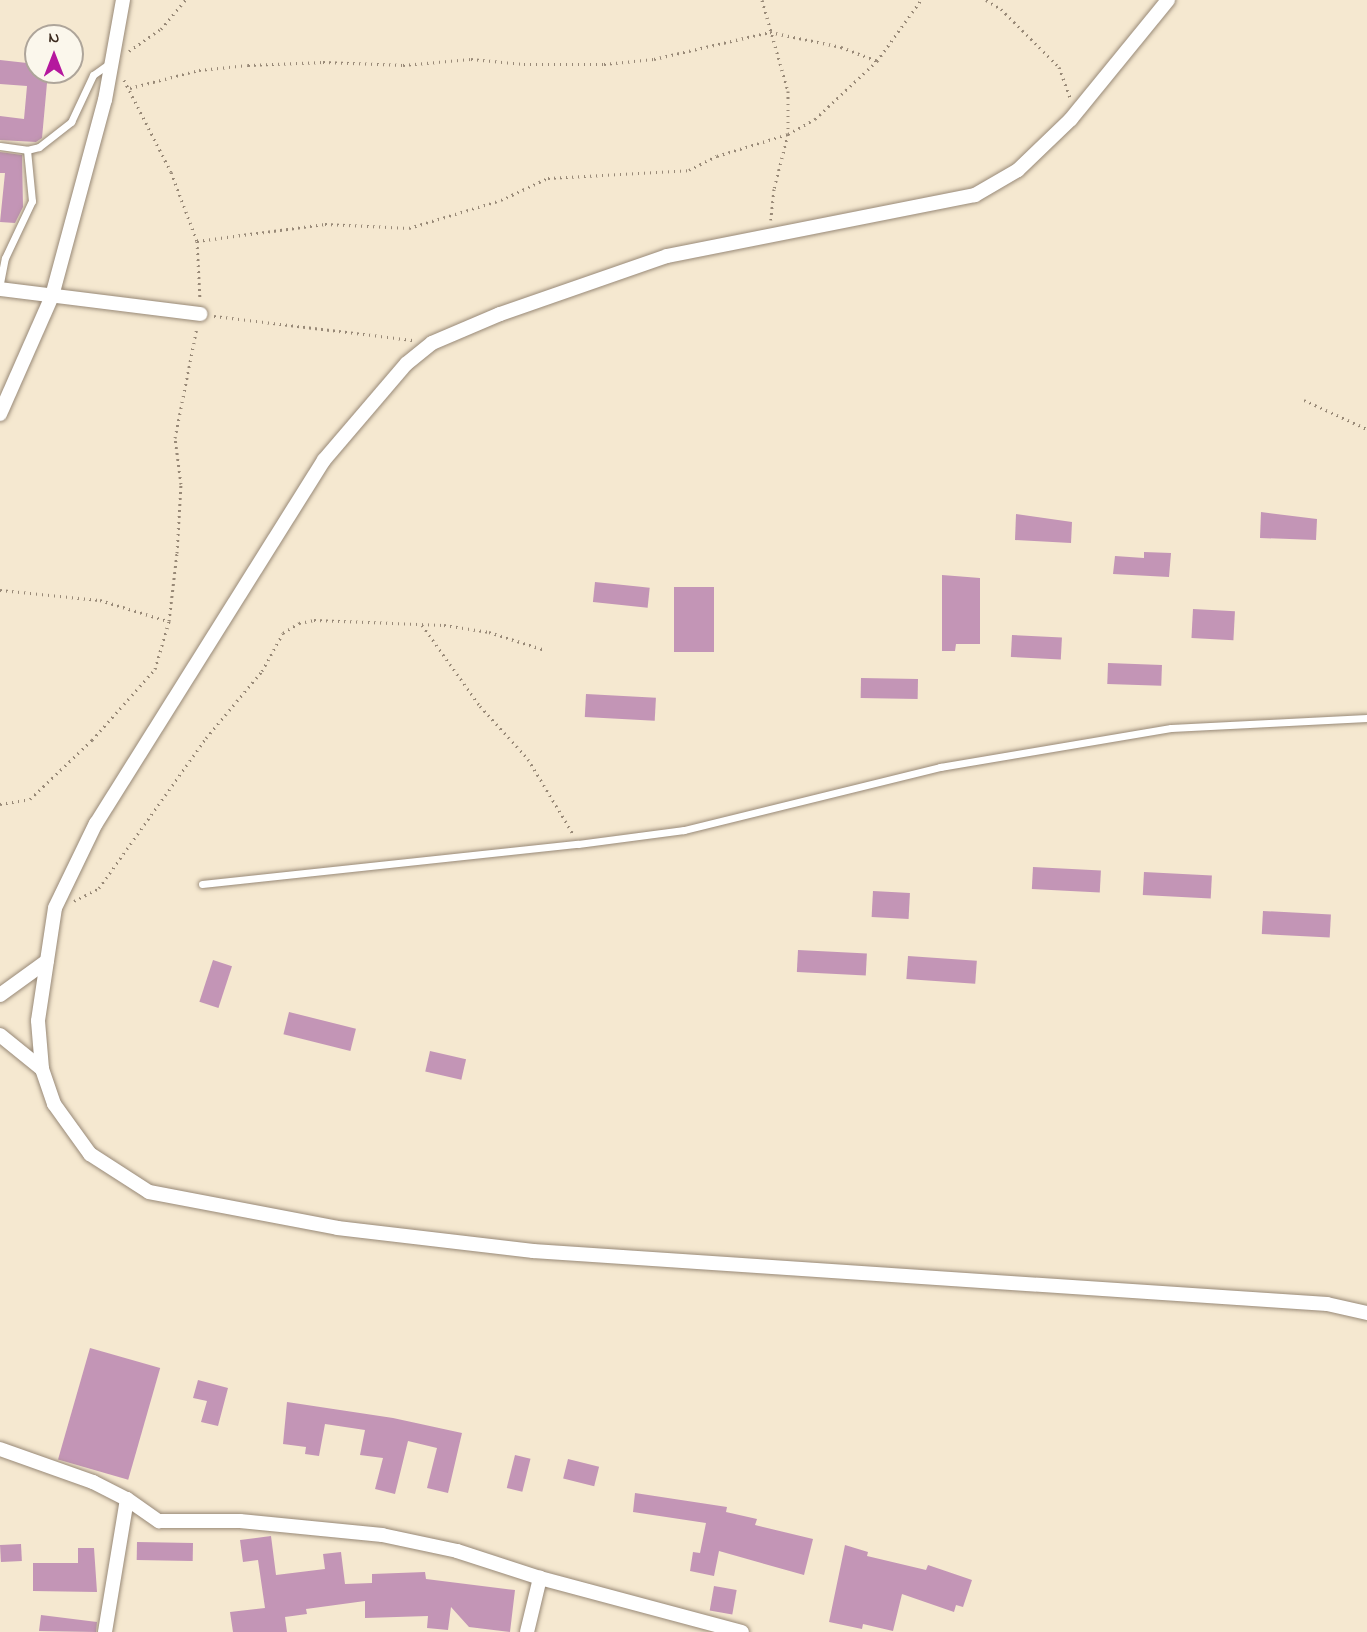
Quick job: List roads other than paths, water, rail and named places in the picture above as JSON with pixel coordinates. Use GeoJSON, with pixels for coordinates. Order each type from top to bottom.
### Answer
{"type":"FeatureCollection","features":[{"type":"Feature","properties":{"kind":"street"},"geometry":{"type":"LineString","coordinates":[[0,414],[52,296],[112,62],[123,0]]}},
{"type":"Feature","properties":{"kind":"street"},"geometry":{"type":"LineString","coordinates":[[1168,0],[1076,113],[1018,170],[975,195],[667,256],[500,314],[432,343],[406,364],[324,460],[96,823],[55,908],[38,1021],[42,1069],[54,1104],[90,1154],[149,1192],[327,1226],[533,1251],[1327,1304],[1367,1312]]}},
{"type":"Feature","properties":{"kind":"street"},"geometry":{"type":"LineString","coordinates":[[0,289],[200,314]]}},
{"type":"Feature","properties":{"kind":"street"},"geometry":{"type":"LineString","coordinates":[[0,995],[47,961]]}},
{"type":"Feature","properties":{"kind":"street"},"geometry":{"type":"LineString","coordinates":[[0,1035],[42,1069]]}},
{"type":"Feature","properties":{"kind":"street"},"geometry":{"type":"LineString","coordinates":[[0,1449],[93,1482],[128,1499],[159,1521],[240,1521],[382,1535],[457,1551],[540,1578],[742,1632]]}},
{"type":"Feature","properties":{"kind":"street"},"geometry":{"type":"LineString","coordinates":[[105,1632],[128,1499]]}},
{"type":"Feature","properties":{"kind":"street"},"geometry":{"type":"LineString","coordinates":[[527,1632],[540,1578]]}},
{"type":"Feature","properties":{"kind":"lane"},"geometry":{"type":"LineString","coordinates":[[0,146],[27,150],[39,147],[71,122],[93,75],[112,62]]}},
{"type":"Feature","properties":{"kind":"lane"},"geometry":{"type":"LineString","coordinates":[[0,283],[5,258],[32,201],[27,150]]}},
{"type":"Feature","properties":{"kind":"lane"},"geometry":{"type":"LineString","coordinates":[[202,884],[578,844],[684,830],[940,767],[1171,729],[1367,718]]}}]}
